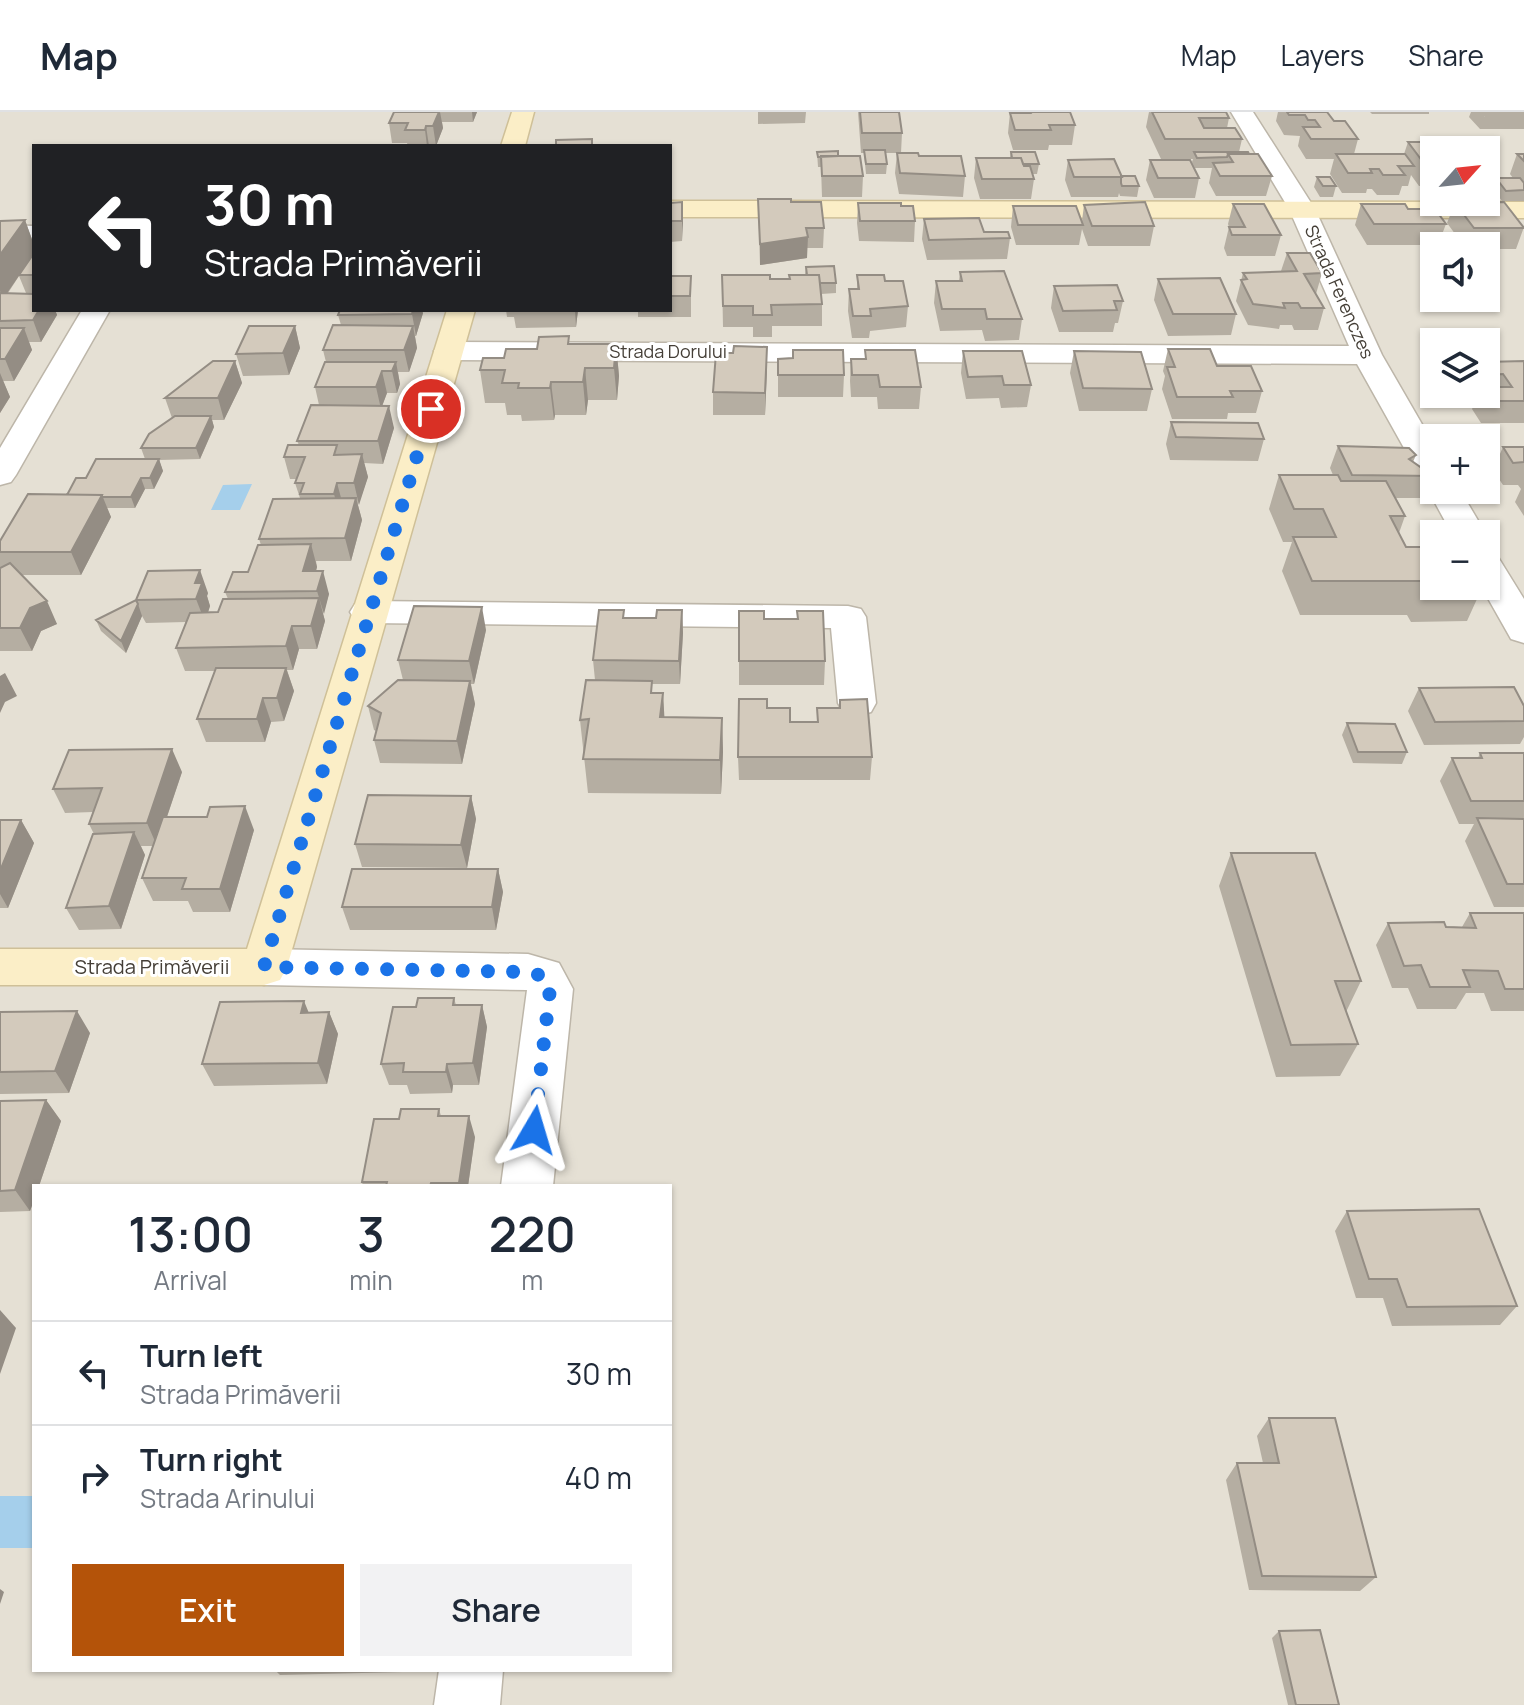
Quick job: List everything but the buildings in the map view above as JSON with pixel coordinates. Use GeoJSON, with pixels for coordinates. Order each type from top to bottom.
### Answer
{"type":"FeatureCollection","features":[{"type":"Feature","properties":{"kind":"street"},"geometry":{"type":"LineString","coordinates":[[514,144],[523,112]]}},
{"type":"Feature","properties":{"kind":"street","name":"Strada Ferenczes"},"geometry":{"type":"LineString","coordinates":[[1242,112],[1302,209],[1367,355],[1420,448]]}},
{"type":"Feature","properties":{"kind":"street"},"geometry":{"type":"LineString","coordinates":[[672,209],[1524,210]]}},
{"type":"Feature","properties":{"kind":"street"},"geometry":{"type":"LineString","coordinates":[[0,233],[32,234]]}},
{"type":"Feature","properties":{"kind":"street"},"geometry":{"type":"LineString","coordinates":[[0,475],[95,312]]}},
{"type":"Feature","properties":{"kind":"street"},"geometry":{"type":"LineString","coordinates":[[264,967],[460,312]]}},
{"type":"Feature","properties":{"kind":"street","name":"Strada Dorului"},"geometry":{"type":"LineString","coordinates":[[449,351],[1367,355]]}},
{"type":"Feature","properties":{"kind":"street"},"geometry":{"type":"LineString","coordinates":[[1500,589],[1524,631]]}},
{"type":"Feature","properties":{"kind":"street"},"geometry":{"type":"LineString","coordinates":[[368,612],[848,617],[857,703]]}},
{"type":"Feature","properties":{"kind":"street","name":"Strada Primăverii"},"geometry":{"type":"LineString","coordinates":[[0,967],[264,967],[528,972],[543,976],[550,989],[527,1184]]}},
{"type":"Feature","properties":{"kind":"street"},"geometry":{"type":"LineString","coordinates":[[467,1705],[471,1672]]}},
{"type":"Feature","properties":{"kind":"shaded area"},"geometry":{"type":"Polygon","coordinates":[[[0,112],[1524,112],[1524,1705],[0,1705],[0,112]]]}},
{"type":"Feature","properties":{"kind":"water"},"geometry":{"type":"Polygon","coordinates":[[[252,484],[240,510],[211,510],[223,485],[252,484]]]}},
{"type":"Feature","properties":{"kind":"water"},"geometry":{"type":"Polygon","coordinates":[[[0,1496],[32,1496],[32,1548],[0,1548],[0,1496]]]}},
{"type":"Feature","properties":{"kind":"route"},"geometry":{"type":"LineString","coordinates":[[431,409],[264,967],[528,972],[543,976],[550,989],[534,1130]]}}]}
